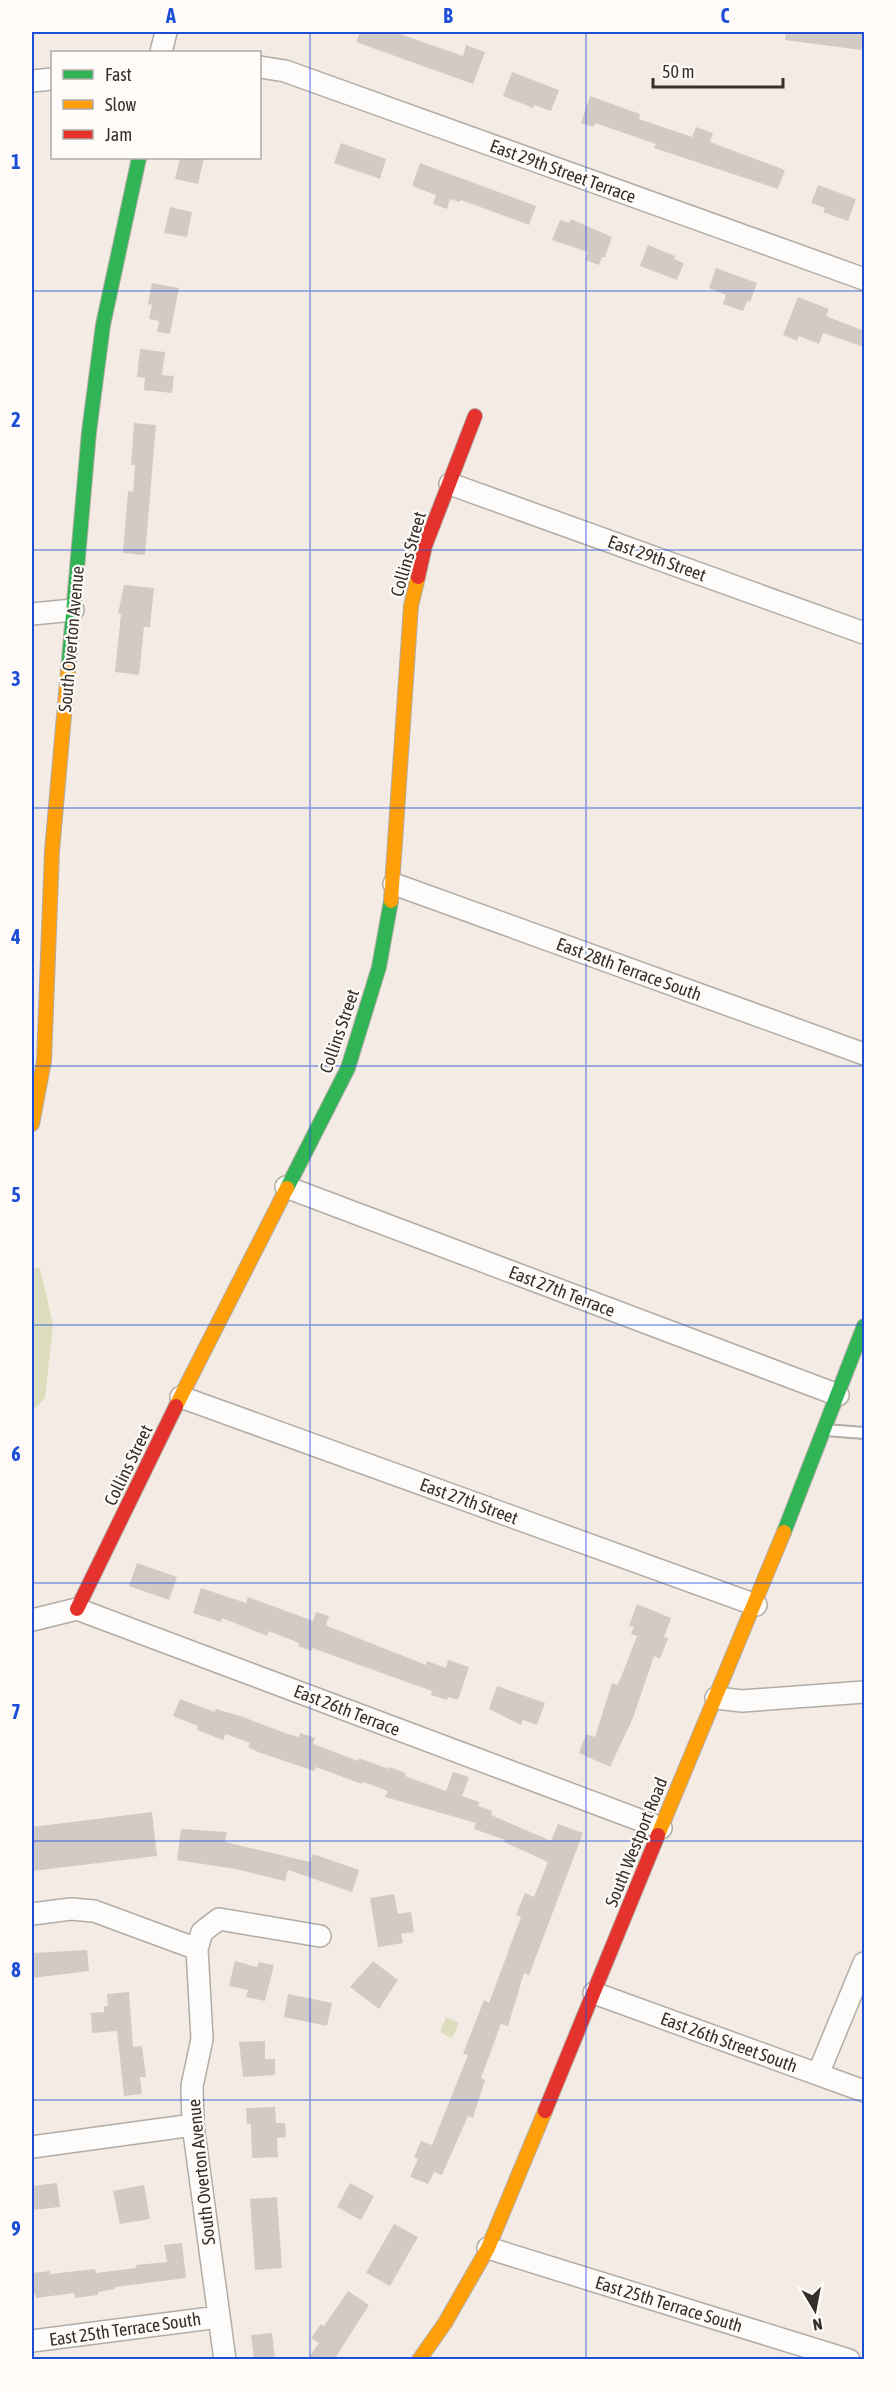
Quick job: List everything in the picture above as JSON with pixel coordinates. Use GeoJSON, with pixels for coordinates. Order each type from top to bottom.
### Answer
{"type":"FeatureCollection","features":[{"type":"Feature","properties":{"kind":"street"},"geometry":{"type":"LineString","coordinates":[[161,51],[166,32]]}},
{"type":"Feature","properties":{"kind":"street","name":"East 29th Street Terrace"},"geometry":{"type":"LineString","coordinates":[[261,67],[285,71],[864,279]]}},
{"type":"Feature","properties":{"kind":"street"},"geometry":{"type":"LineString","coordinates":[[32,81],[51,79]]}},
{"type":"Feature","properties":{"kind":"street","name":"South Overton Avenue"},"geometry":{"type":"LineString","coordinates":[[32,1124],[44,1061],[52,851],[89,432],[103,325],[139,159]]}},
{"type":"Feature","properties":{"kind":"street","name":"Collins Street"},"geometry":{"type":"LineString","coordinates":[[77,1609],[286,1187],[348,1068],[357,1043],[379,967],[394,884],[398,773],[411,606],[425,546],[475,416]]}},
{"type":"Feature","properties":{"kind":"street","name":"East 29th Street"},"geometry":{"type":"LineString","coordinates":[[450,484],[864,633]]}},
{"type":"Feature","properties":{"kind":"street"},"geometry":{"type":"LineString","coordinates":[[32,614],[73,610]]}},
{"type":"Feature","properties":{"kind":"street","name":"East 28th Terrace South"},"geometry":{"type":"LineString","coordinates":[[394,884],[864,1054]]}},
{"type":"Feature","properties":{"kind":"street","name":"East 27th Terrace"},"geometry":{"type":"LineString","coordinates":[[286,1187],[838,1395]]}},
{"type":"Feature","properties":{"kind":"street","name":"South Westport Road"},"geometry":{"type":"LineString","coordinates":[[419,2360],[446,2323],[488,2248],[661,1828],[756,1605],[838,1395],[860,1348],[864,1326]]}},
{"type":"Feature","properties":{"kind":"street","name":"East 27th Street"},"geometry":{"type":"LineString","coordinates":[[181,1397],[756,1605]]}},
{"type":"Feature","properties":{"kind":"street"},"geometry":{"type":"LineString","coordinates":[[32,1620],[77,1609]]}},
{"type":"Feature","properties":{"kind":"street","name":"East 26th Terrace"},"geometry":{"type":"LineString","coordinates":[[77,1609],[661,1828]]}},
{"type":"Feature","properties":{"kind":"street"},"geometry":{"type":"LineString","coordinates":[[716,1698],[742,1701],[864,1692]]}},
{"type":"Feature","properties":{"kind":"street"},"geometry":{"type":"LineString","coordinates":[[32,1914],[71,1909],[94,1911],[197,1949],[202,1932],[219,1919],[320,1935]]}},
{"type":"Feature","properties":{"kind":"street","name":"South Overton Avenue"},"geometry":{"type":"LineString","coordinates":[[197,1949],[202,2039],[192,2086],[193,2125],[225,2360]]}},
{"type":"Feature","properties":{"kind":"street"},"geometry":{"type":"LineString","coordinates":[[818,2074],[864,1963]]}},
{"type":"Feature","properties":{"kind":"street","name":"East 26th Street South"},"geometry":{"type":"LineString","coordinates":[[594,1993],[864,2091]]}},
{"type":"Feature","properties":{"kind":"street"},"geometry":{"type":"LineString","coordinates":[[32,2147],[193,2125]]}},
{"type":"Feature","properties":{"kind":"street","name":"East 25th Terrace South"},"geometry":{"type":"LineString","coordinates":[[488,2248],[849,2360]]}},
{"type":"Feature","properties":{"kind":"street","name":"East 25th Terrace South"},"geometry":{"type":"LineString","coordinates":[[32,2342],[219,2317]]}},
{"type":"Feature","properties":{"kind":"lane"},"geometry":{"type":"LineString","coordinates":[[825,1430],[864,1433]]}},
{"type":"Feature","properties":{"kind":"green space"},"geometry":{"type":"Polygon","coordinates":[[[32,1267],[40,1268],[53,1325],[45,1398],[32,1412],[32,1267]]]}},
{"type":"Feature","properties":{"kind":"green space"},"geometry":{"type":"Polygon","coordinates":[[[446,2017],[459,2023],[452,2038],[440,2032],[446,2017]]]}},
{"type":"Feature","properties":{"kind":"building"},"geometry":{"type":"Polygon","coordinates":[[[360,32],[394,32],[463,56],[466,45],[485,52],[473,84],[356,42],[360,32]]]}},
{"type":"Feature","properties":{"kind":"building"},"geometry":{"type":"Polygon","coordinates":[[[786,32],[864,32],[861,50],[785,40],[786,32]]]}},
{"type":"Feature","properties":{"kind":"building"},"geometry":{"type":"Polygon","coordinates":[[[512,72],[559,90],[551,111],[534,105],[533,108],[503,96],[512,72]]]}},
{"type":"Feature","properties":{"kind":"building"},"geometry":{"type":"Polygon","coordinates":[[[590,96],[640,114],[639,119],[692,137],[696,127],[713,133],[710,142],[785,170],[778,189],[654,148],[656,144],[595,123],[594,127],[581,123],[590,96]]]}},
{"type":"Feature","properties":{"kind":"building"},"geometry":{"type":"Polygon","coordinates":[[[341,143],[386,159],[380,179],[334,163],[341,143]]]}},
{"type":"Feature","properties":{"kind":"building"},"geometry":{"type":"Polygon","coordinates":[[[180,159],[204,159],[198,184],[175,179],[180,159]]]}},
{"type":"Feature","properties":{"kind":"building"},"geometry":{"type":"Polygon","coordinates":[[[420,163],[536,206],[529,225],[461,200],[460,202],[450,199],[447,209],[433,204],[436,195],[412,186],[420,163]]]}},
{"type":"Feature","properties":{"kind":"building"},"geometry":{"type":"Polygon","coordinates":[[[818,185],[856,199],[848,221],[823,212],[825,208],[811,203],[818,185]]]}},
{"type":"Feature","properties":{"kind":"building"},"geometry":{"type":"Polygon","coordinates":[[[170,207],[192,212],[187,237],[164,233],[170,207]]]}},
{"type":"Feature","properties":{"kind":"building"},"geometry":{"type":"Polygon","coordinates":[[[571,219],[612,237],[605,257],[602,257],[599,265],[585,260],[588,252],[552,240],[560,220],[569,223],[571,219]]]}},
{"type":"Feature","properties":{"kind":"building"},"geometry":{"type":"Polygon","coordinates":[[[648,245],[675,256],[674,259],[684,263],[677,280],[640,266],[648,245]]]}},
{"type":"Feature","properties":{"kind":"building"},"geometry":{"type":"Polygon","coordinates":[[[716,268],[757,283],[750,302],[747,301],[743,311],[723,304],[726,295],[709,288],[716,268]]]}},
{"type":"Feature","properties":{"kind":"building"},"geometry":{"type":"Polygon","coordinates":[[[152,283],[179,288],[170,334],[157,332],[159,321],[149,319],[152,305],[148,304],[152,283]]]}},
{"type":"Feature","properties":{"kind":"building"},"geometry":{"type":"Polygon","coordinates":[[[798,297],[829,309],[826,316],[864,331],[864,347],[823,333],[819,344],[799,336],[797,341],[783,335],[798,297]]]}},
{"type":"Feature","properties":{"kind":"building"},"geometry":{"type":"Polygon","coordinates":[[[140,349],[165,352],[162,375],[174,376],[172,393],[144,390],[145,378],[137,377],[140,349]]]}},
{"type":"Feature","properties":{"kind":"building"},"geometry":{"type":"Polygon","coordinates":[[[134,423],[156,425],[145,555],[123,553],[128,491],[133,492],[135,465],[131,465],[134,423]]]}},
{"type":"Feature","properties":{"kind":"building"},"geometry":{"type":"Polygon","coordinates":[[[124,585],[154,588],[150,627],[144,627],[139,675],[115,672],[121,614],[118,614],[124,585]]]}},
{"type":"Feature","properties":{"kind":"building"},"geometry":{"type":"Polygon","coordinates":[[[137,1563],[177,1577],[169,1600],[129,1586],[137,1563]]]}},
{"type":"Feature","properties":{"kind":"building"},"geometry":{"type":"Polygon","coordinates":[[[201,1588],[246,1603],[248,1597],[313,1621],[316,1612],[329,1616],[326,1625],[426,1665],[427,1661],[446,1668],[448,1660],[469,1667],[458,1700],[448,1697],[447,1700],[431,1695],[432,1691],[312,1648],[312,1651],[298,1646],[299,1643],[269,1631],[267,1636],[222,1618],[221,1622],[193,1613],[201,1588]]]}},
{"type":"Feature","properties":{"kind":"building"},"geometry":{"type":"Polygon","coordinates":[[[637,1604],[671,1618],[664,1637],[668,1638],[660,1659],[654,1656],[633,1718],[610,1767],[579,1753],[586,1734],[595,1737],[612,1683],[618,1685],[637,1636],[631,1634],[634,1627],[629,1626],[637,1604]]]}},
{"type":"Feature","properties":{"kind":"building"},"geometry":{"type":"Polygon","coordinates":[[[497,1686],[545,1703],[537,1725],[523,1720],[521,1725],[489,1709],[497,1686]]]}},
{"type":"Feature","properties":{"kind":"building"},"geometry":{"type":"Polygon","coordinates":[[[180,1699],[215,1712],[216,1709],[243,1717],[288,1734],[299,1737],[300,1733],[315,1738],[313,1744],[358,1761],[359,1758],[406,1773],[405,1776],[446,1791],[453,1772],[469,1777],[462,1796],[479,1802],[478,1806],[492,1811],[491,1815],[551,1841],[558,1824],[583,1833],[529,1975],[524,1973],[508,2026],[501,2024],[481,2078],[485,2080],[473,2118],[468,2116],[442,2175],[434,2172],[428,2184],[410,2177],[418,2159],[414,2157],[421,2141],[432,2145],[468,2055],[463,2054],[484,2000],[489,2003],[521,1917],[516,1915],[525,1893],[534,1897],[548,1862],[504,1842],[505,1840],[474,1829],[476,1823],[385,1797],[388,1791],[363,1782],[362,1784],[316,1767],[314,1771],[258,1752],[248,1747],[250,1743],[226,1734],[223,1740],[197,1730],[198,1726],[173,1716],[180,1699]]]}},
{"type":"Feature","properties":{"kind":"building"},"geometry":{"type":"Polygon","coordinates":[[[152,1812],[157,1856],[32,1871],[32,1827],[152,1812]]]}},
{"type":"Feature","properties":{"kind":"building"},"geometry":{"type":"Polygon","coordinates":[[[181,1829],[227,1832],[225,1842],[310,1862],[313,1854],[359,1870],[352,1892],[288,1870],[285,1881],[236,1869],[177,1860],[181,1829]]]}},
{"type":"Feature","properties":{"kind":"building"},"geometry":{"type":"Polygon","coordinates":[[[394,1894],[398,1914],[411,1912],[414,1932],[401,1934],[403,1943],[378,1947],[370,1898],[394,1894]]]}},
{"type":"Feature","properties":{"kind":"building"},"geometry":{"type":"Polygon","coordinates":[[[87,1950],[89,1971],[32,1978],[32,1953],[87,1950]]]}},
{"type":"Feature","properties":{"kind":"building"},"geometry":{"type":"Polygon","coordinates":[[[235,1961],[257,1967],[259,1962],[274,1965],[265,2001],[246,1997],[248,1990],[229,1986],[235,1961]]]}},
{"type":"Feature","properties":{"kind":"building"},"geometry":{"type":"Polygon","coordinates":[[[373,1961],[398,1980],[379,2009],[350,1987],[373,1961]]]}},
{"type":"Feature","properties":{"kind":"building"},"geometry":{"type":"Polygon","coordinates":[[[129,1992],[133,2047],[142,2046],[146,2077],[140,2077],[142,2094],[124,2096],[117,2031],[92,2033],[91,2013],[104,2012],[104,2006],[108,2006],[107,1994],[129,1992]]]}},
{"type":"Feature","properties":{"kind":"building"},"geometry":{"type":"Polygon","coordinates":[[[288,1994],[332,2003],[327,2026],[284,2017],[288,1994]]]}},
{"type":"Feature","properties":{"kind":"building"},"geometry":{"type":"Polygon","coordinates":[[[265,2041],[265,2059],[275,2059],[275,2075],[243,2077],[239,2042],[265,2041]]]}},
{"type":"Feature","properties":{"kind":"building"},"geometry":{"type":"Polygon","coordinates":[[[275,2107],[276,2123],[285,2123],[286,2137],[277,2138],[278,2157],[252,2158],[251,2124],[247,2124],[246,2108],[275,2107]]]}},
{"type":"Feature","properties":{"kind":"building"},"geometry":{"type":"Polygon","coordinates":[[[57,2183],[60,2207],[32,2210],[32,2186],[57,2183]]]}},
{"type":"Feature","properties":{"kind":"building"},"geometry":{"type":"Polygon","coordinates":[[[350,2183],[374,2196],[361,2220],[337,2207],[350,2183]]]}},
{"type":"Feature","properties":{"kind":"building"},"geometry":{"type":"Polygon","coordinates":[[[144,2185],[150,2219],[120,2224],[113,2191],[144,2185]]]}},
{"type":"Feature","properties":{"kind":"building"},"geometry":{"type":"Polygon","coordinates":[[[277,2197],[282,2268],[255,2270],[250,2199],[277,2197]]]}},
{"type":"Feature","properties":{"kind":"building"},"geometry":{"type":"Polygon","coordinates":[[[394,2224],[418,2237],[390,2286],[366,2273],[394,2224]]]}},
{"type":"Feature","properties":{"kind":"building"},"geometry":{"type":"Polygon","coordinates":[[[182,2243],[186,2278],[115,2287],[115,2289],[98,2292],[98,2295],[75,2298],[74,2293],[36,2298],[35,2294],[32,2295],[32,2273],[50,2271],[50,2274],[95,2269],[96,2273],[167,2262],[164,2245],[182,2243]]]}},
{"type":"Feature","properties":{"kind":"building"},"geometry":{"type":"Polygon","coordinates":[[[348,2291],[369,2305],[334,2360],[307,2360],[319,2343],[311,2338],[321,2324],[324,2326],[348,2291]]]}},
{"type":"Feature","properties":{"kind":"building"},"geometry":{"type":"Polygon","coordinates":[[[272,2333],[275,2358],[254,2360],[251,2335],[272,2333]]]}},
{"type":"Feature","properties":{"kind":"traffic: fast"},"geometry":{"type":"LineString","coordinates":[[68,671],[89,432],[103,325],[139,159]]}},
{"type":"Feature","properties":{"kind":"traffic: fast"},"geometry":{"type":"LineString","coordinates":[[287,1188],[348,1068],[379,967],[391,901]]}},
{"type":"Feature","properties":{"kind":"traffic: fast"},"geometry":{"type":"LineString","coordinates":[[784,1532],[864,1326]]}},
{"type":"Feature","properties":{"kind":"traffic: slow"},"geometry":{"type":"LineString","coordinates":[[391,901],[411,606],[418,577]]}},
{"type":"Feature","properties":{"kind":"traffic: slow"},"geometry":{"type":"LineString","coordinates":[[32,1124],[44,1061],[52,851],[68,671]]}},
{"type":"Feature","properties":{"kind":"traffic: slow"},"geometry":{"type":"LineString","coordinates":[[176,1406],[287,1188]]}},
{"type":"Feature","properties":{"kind":"traffic: slow"},"geometry":{"type":"LineString","coordinates":[[658,1835],[784,1532]]}},
{"type":"Feature","properties":{"kind":"traffic: slow"},"geometry":{"type":"LineString","coordinates":[[419,2360],[445,2323],[488,2248],[545,2111]]}},
{"type":"Feature","properties":{"kind":"traffic: jam"},"geometry":{"type":"LineString","coordinates":[[418,577],[425,546],[475,416]]}},
{"type":"Feature","properties":{"kind":"traffic: jam"},"geometry":{"type":"LineString","coordinates":[[77,1609],[176,1406]]}},
{"type":"Feature","properties":{"kind":"traffic: jam"},"geometry":{"type":"LineString","coordinates":[[545,2111],[658,1835]]}}]}
